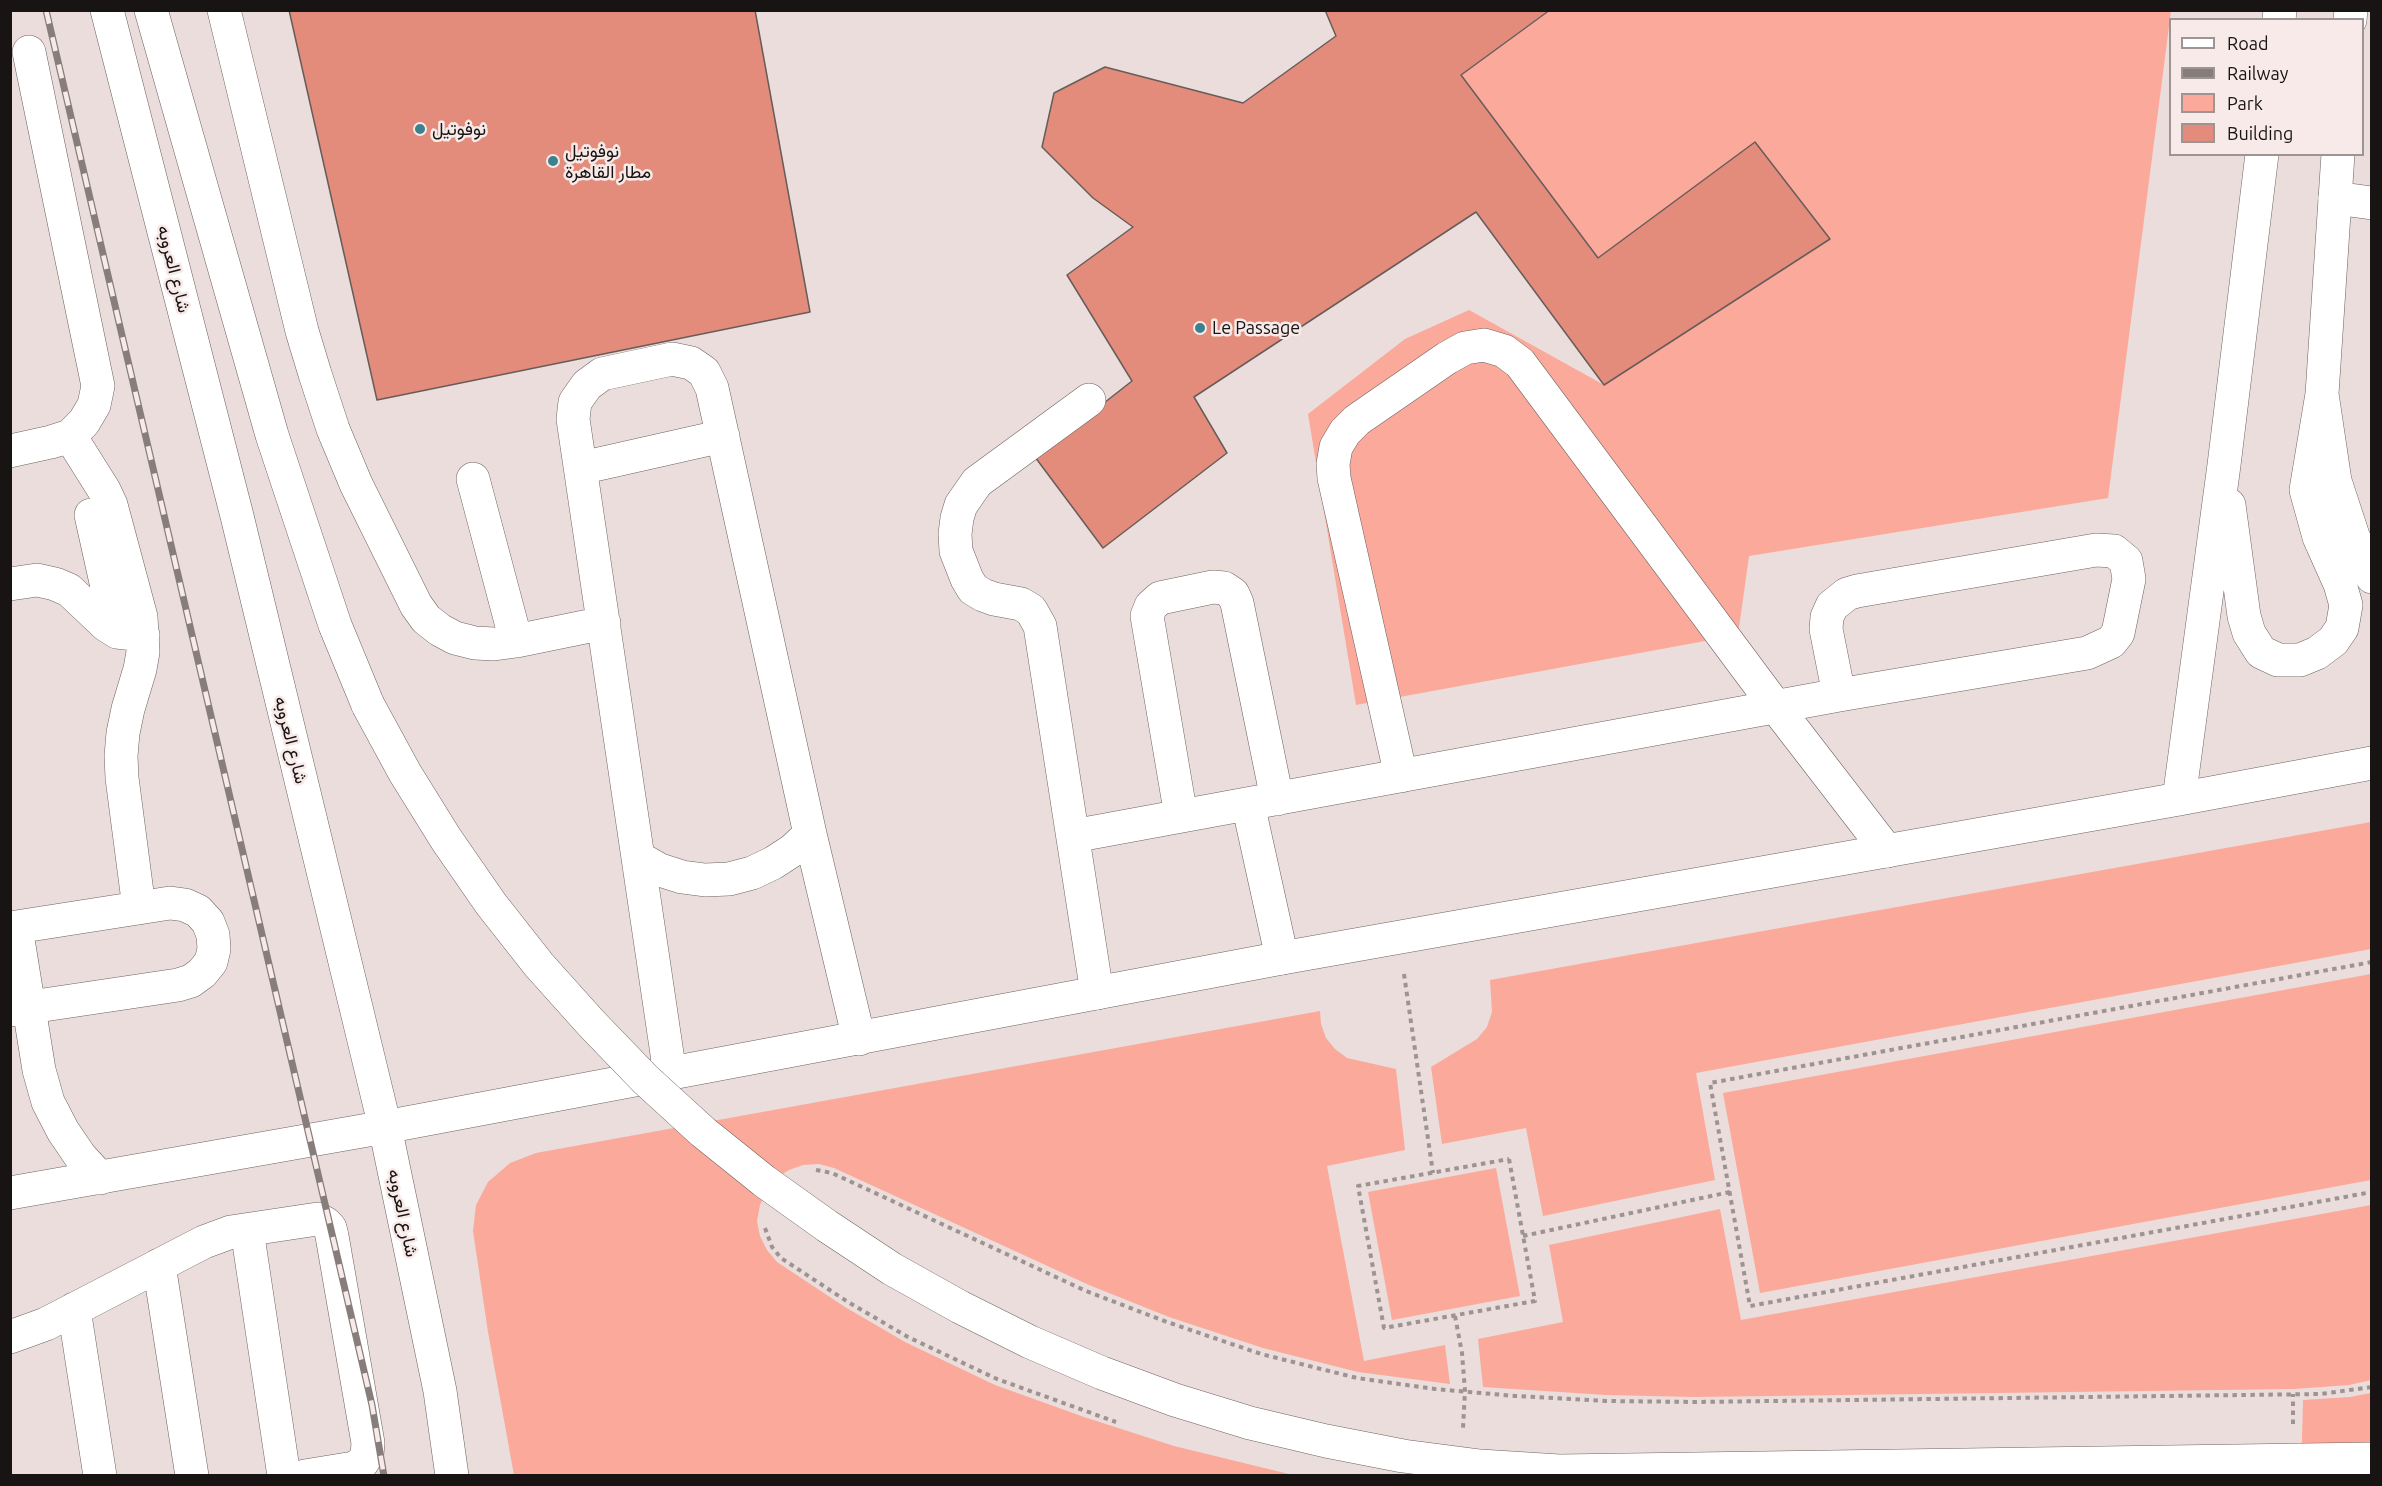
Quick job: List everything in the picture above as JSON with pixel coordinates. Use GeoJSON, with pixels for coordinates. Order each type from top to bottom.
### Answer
{"type":"FeatureCollection","features":[{"type":"Feature","properties":{"kind":"main road","name":"شارع العروبه"},"geometry":{"type":"LineString","coordinates":[[107,10],[237,516],[386,1127],[440,1391],[452,1476]]}},
{"type":"Feature","properties":{"kind":"main road"},"geometry":{"type":"LineString","coordinates":[[151,10],[272,435],[335,625],[368,705],[405,773],[446,839],[491,903],[532,956],[622,1055],[703,1132],[764,1181],[892,1269],[1010,1332],[1102,1373],[1175,1400],[1250,1423],[1326,1441],[1403,1456],[1480,1466],[1559,1471],[2372,1459]]}},
{"type":"Feature","properties":{"kind":"main road"},"geometry":{"type":"LineString","coordinates":[[224,10],[302,331],[333,429],[356,484],[405,585],[426,619],[455,638],[494,644],[604,623]]}},
{"type":"Feature","properties":{"kind":"main road"},"geometry":{"type":"LineString","coordinates":[[10,451],[70,436],[84,422],[94,405],[98,386],[29,52]]}},
{"type":"Feature","properties":{"kind":"main road"},"geometry":{"type":"LineString","coordinates":[[2179,800],[2224,465],[2262,156]]}},
{"type":"Feature","properties":{"kind":"main road"},"geometry":{"type":"LineString","coordinates":[[2224,465],[2249,633],[2261,652],[2278,660],[2300,660],[2317,653],[2333,641],[2342,628],[2346,605],[2340,584],[2319,537],[2306,490],[2322,394],[2338,156]]}},
{"type":"Feature","properties":{"kind":"main road"},"geometry":{"type":"LineString","coordinates":[[2335,198],[2372,203]]}},
{"type":"Feature","properties":{"kind":"main road"},"geometry":{"type":"LineString","coordinates":[[1401,776],[1334,478],[1333,464],[1336,447],[1345,432],[1357,420],[1465,348],[1484,345],[1504,351],[1520,363],[1776,707],[1887,851]]}},
{"type":"Feature","properties":{"kind":"main road"},"geometry":{"type":"LineString","coordinates":[[670,1074],[573,419],[576,402],[587,385],[602,374],[672,358],[691,363],[704,372],[712,388],[810,834],[859,1039]]}},
{"type":"Feature","properties":{"kind":"main road"},"geometry":{"type":"LineString","coordinates":[[2322,394],[2335,481],[2353,536],[2372,577]]}},
{"type":"Feature","properties":{"kind":"main road"},"geometry":{"type":"LineString","coordinates":[[1089,400],[977,482],[961,505],[955,534],[956,551],[973,589],[994,599],[1021,604],[1037,618],[1040,626],[1097,993]]}},
{"type":"Feature","properties":{"kind":"main road"},"geometry":{"type":"LineString","coordinates":[[70,436],[111,505],[141,617],[130,634]]}},
{"type":"Feature","properties":{"kind":"main road"},"geometry":{"type":"LineString","coordinates":[[581,468],[723,436]]}},
{"type":"Feature","properties":{"kind":"main road"},"geometry":{"type":"LineString","coordinates":[[473,479],[516,641]]}},
{"type":"Feature","properties":{"kind":"main road"},"geometry":{"type":"LineString","coordinates":[[91,515],[140,669],[128,709],[121,756],[140,908]]}},
{"type":"Feature","properties":{"kind":"main road"},"geometry":{"type":"LineString","coordinates":[[1072,836],[2100,649],[2111,642],[2122,623],[2129,579],[2126,561],[2114,551],[2096,549],[1847,594],[1832,606],[1827,616],[1826,629],[1839,695]]}},
{"type":"Feature","properties":{"kind":"main road"},"geometry":{"type":"LineString","coordinates":[[10,584],[37,580],[55,584],[69,590],[106,625],[130,634]]}},
{"type":"Feature","properties":{"kind":"main road"},"geometry":{"type":"LineString","coordinates":[[1181,816],[1147,616],[1151,606],[1160,598],[1213,587],[1224,588],[1233,594],[1237,603],[1282,958]]}},
{"type":"Feature","properties":{"kind":"main road"},"geometry":{"type":"LineString","coordinates":[[10,1193],[386,1127],[1282,958],[2179,800],[2372,763]]}},
{"type":"Feature","properties":{"kind":"main road"},"geometry":{"type":"LineString","coordinates":[[639,858],[660,870],[682,876],[705,880],[729,879],[773,864],[810,834]]}},
{"type":"Feature","properties":{"kind":"main road"},"geometry":{"type":"LineString","coordinates":[[20,1009],[178,985],[191,981],[202,973],[210,962],[214,949],[213,935],[208,922],[198,911],[185,905],[170,903],[13,928],[20,1009],[48,1102],[69,1139],[100,1178]]}},
{"type":"Feature","properties":{"kind":"main road"},"geometry":{"type":"LineString","coordinates":[[10,1337],[46,1324],[204,1242],[231,1232],[318,1219],[330,1228],[332,1236],[368,1443],[367,1455],[362,1463],[354,1468],[306,1476]]}},
{"type":"Feature","properties":{"kind":"main road"},"geometry":{"type":"LineString","coordinates":[[246,1230],[284,1476]]}},
{"type":"Feature","properties":{"kind":"main road"},"geometry":{"type":"LineString","coordinates":[[159,1265],[192,1476]]}},
{"type":"Feature","properties":{"kind":"main road"},"geometry":{"type":"LineString","coordinates":[[74,1309],[100,1476]]}},
{"type":"Feature","properties":{"kind":"path"},"geometry":{"type":"LineString","coordinates":[[1399,938],[1433,1173]]}},
{"type":"Feature","properties":{"kind":"path"},"geometry":{"type":"LineString","coordinates":[[2372,962],[1710,1083],[1750,1306],[2372,1192]]}},
{"type":"Feature","properties":{"kind":"path"},"geometry":{"type":"LineString","coordinates":[[1509,1158],[1535,1300],[1384,1328],[1358,1186],[1433,1173],[1509,1158]]}},
{"type":"Feature","properties":{"kind":"path"},"geometry":{"type":"LineString","coordinates":[[812,1170],[832,1173],[1086,1291],[1167,1322],[1261,1354],[1357,1378],[1465,1391],[1605,1401],[1696,1402],[2321,1394],[2372,1386]]}},
{"type":"Feature","properties":{"kind":"path"},"geometry":{"type":"LineString","coordinates":[[1523,1236],[1730,1192]]}},
{"type":"Feature","properties":{"kind":"path"},"geometry":{"type":"LineString","coordinates":[[764,1221],[769,1240],[781,1258],[848,1302],[908,1337],[997,1379],[1119,1422]]}},
{"type":"Feature","properties":{"kind":"path"},"geometry":{"type":"LineString","coordinates":[[1455,1316],[1462,1353],[1465,1391],[1463,1435]]}},
{"type":"Feature","properties":{"kind":"green space"},"geometry":{"type":"Polygon","coordinates":[[[1550,11],[2171,11],[2108,498],[1749,556],[1738,635],[1356,705],[1308,414],[1405,339],[1469,310],[1604,385],[1830,239],[1755,142],[1598,258],[1461,75],[1550,11]]]}},
{"type":"Feature","properties":{"kind":"green space"},"geometry":{"type":"Polygon","coordinates":[[[2371,822],[2371,949],[1696,1073],[1715,1180],[1543,1216],[1526,1128],[1442,1144],[1431,1067],[1477,1039],[1487,1027],[1492,1012],[1490,980],[2371,822]]]}},
{"type":"Feature","properties":{"kind":"green space"},"geometry":{"type":"Polygon","coordinates":[[[2371,974],[2371,1180],[1760,1293],[1723,1093],[2371,974]]]}},
{"type":"Feature","properties":{"kind":"green space"},"geometry":{"type":"Polygon","coordinates":[[[1320,1011],[1321,1024],[1326,1038],[1335,1049],[1347,1058],[1396,1069],[1405,1150],[1327,1166],[1364,1361],[1445,1345],[1450,1384],[1358,1372],[1263,1348],[1169,1317],[1089,1285],[834,1168],[819,1164],[803,1165],[776,1178],[766,1191],[757,1221],[760,1236],[767,1250],[777,1262],[845,1307],[905,1342],[995,1385],[1174,1446],[1293,1475],[514,1475],[488,1332],[473,1231],[476,1205],[488,1182],[510,1163],[536,1153],[1320,1011]]]}},
{"type":"Feature","properties":{"kind":"green space"},"geometry":{"type":"Polygon","coordinates":[[[1496,1168],[1520,1296],[1392,1320],[1368,1192],[1496,1168]]]}},
{"type":"Feature","properties":{"kind":"green space"},"geometry":{"type":"Polygon","coordinates":[[[2371,1205],[2371,1380],[2349,1385],[2294,1389],[1696,1397],[1606,1395],[1483,1387],[1478,1339],[1563,1322],[1549,1245],[1720,1209],[1741,1320],[2371,1205]]]}},
{"type":"Feature","properties":{"kind":"green space"},"geometry":{"type":"Polygon","coordinates":[[[2371,1393],[2371,1475],[2301,1476],[2303,1400],[2350,1397],[2371,1393]]]}},
{"type":"Feature","properties":{"kind":"building","name":"نوفوتيل مطار القاهرة"},"geometry":{"type":"Polygon","coordinates":[[[289,10],[755,10],[810,312],[377,400],[289,10]]]}},
{"type":"Feature","properties":{"kind":"building","name":"Le Passage"},"geometry":{"type":"Polygon","coordinates":[[[1325,10],[1550,10],[1461,75],[1598,258],[1755,142],[1830,239],[1604,385],[1476,212],[1194,397],[1227,453],[1103,548],[1035,457],[1132,381],[1067,275],[1133,227],[1093,198],[1042,147],[1054,93],[1105,67],[1243,103],[1336,36],[1325,10]]]}},
{"type":"Feature","properties":{"kind":"railway"},"geometry":{"type":"LineString","coordinates":[[46,10],[372,1405],[384,1476]]}},
{"type":"Feature","properties":{"kind":"place","name":"نوفوتيل"},"geometry":{"type":"Point","coordinates":[420,129]}},
{"type":"Feature","properties":{"kind":"place","name":"نوفوتيل مطار القاهرة"},"geometry":{"type":"Point","coordinates":[553,161]}},
{"type":"Feature","properties":{"kind":"place","name":"Le Passage"},"geometry":{"type":"Point","coordinates":[1200,328]}}]}
